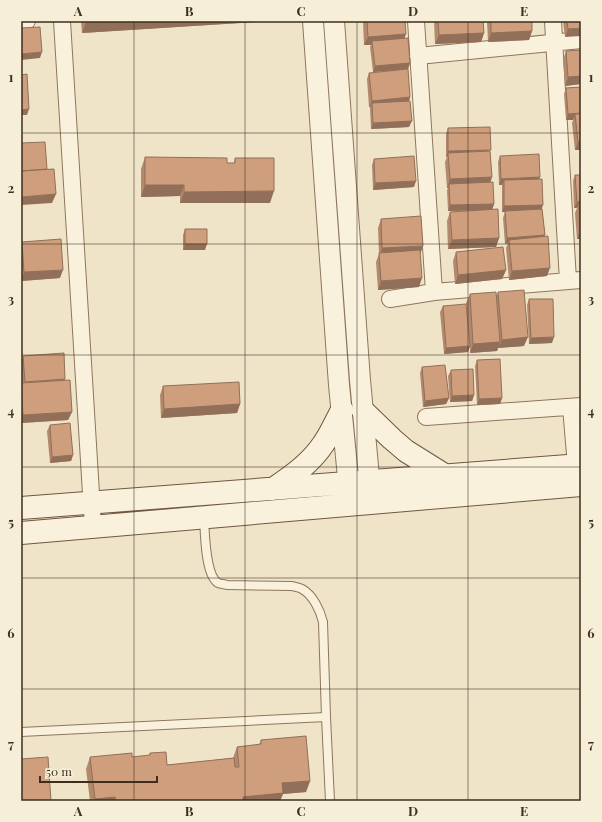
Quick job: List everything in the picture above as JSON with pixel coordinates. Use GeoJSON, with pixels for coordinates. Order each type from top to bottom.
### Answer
{"type":"FeatureCollection","features":[{"type":"Feature","properties":{"kind":"main road"},"geometry":{"type":"LineString","coordinates":[[273,489],[300,469],[317,453],[325,443],[342,410]]}},
{"type":"Feature","properties":{"kind":"main road"},"geometry":{"type":"LineString","coordinates":[[363,410],[406,451],[446,476]]}},
{"type":"Feature","properties":{"kind":"main road"},"geometry":{"type":"LineString","coordinates":[[21,508],[273,489],[360,493],[579,472]]}},
{"type":"Feature","properties":{"kind":"main road"},"geometry":{"type":"LineString","coordinates":[[21,533],[204,518],[360,493],[446,476],[579,472]]}},
{"type":"Feature","properties":{"kind":"street"},"geometry":{"type":"LineString","coordinates":[[21,22],[27,21]]}},
{"type":"Feature","properties":{"kind":"street"},"geometry":{"type":"LineString","coordinates":[[62,21],[92,526]]}},
{"type":"Feature","properties":{"kind":"street"},"geometry":{"type":"LineString","coordinates":[[313,21],[338,370],[342,410],[360,493]]}},
{"type":"Feature","properties":{"kind":"street"},"geometry":{"type":"LineString","coordinates":[[334,21],[363,410],[360,493]]}},
{"type":"Feature","properties":{"kind":"street"},"geometry":{"type":"LineString","coordinates":[[416,21],[434,292]]}},
{"type":"Feature","properties":{"kind":"street"},"geometry":{"type":"LineString","coordinates":[[390,299],[434,292],[574,281],[553,21]]}},
{"type":"Feature","properties":{"kind":"street"},"geometry":{"type":"LineString","coordinates":[[418,56],[581,40]]}},
{"type":"Feature","properties":{"kind":"street"},"geometry":{"type":"LineString","coordinates":[[325,188],[346,188]]}},
{"type":"Feature","properties":{"kind":"street"},"geometry":{"type":"LineString","coordinates":[[338,370],[360,370]]}},
{"type":"Feature","properties":{"kind":"street"},"geometry":{"type":"LineString","coordinates":[[426,417],[576,407],[579,472]]}},
{"type":"Feature","properties":{"kind":"lane"},"geometry":{"type":"LineString","coordinates":[[204,518],[209,565],[212,576],[218,583],[227,585],[292,586],[302,589],[311,597],[320,610],[323,622],[330,801]]}},
{"type":"Feature","properties":{"kind":"lane"},"geometry":{"type":"LineString","coordinates":[[21,732],[326,717]]}},
{"type":"Feature","properties":{"kind":"building"},"geometry":{"type":"Polygon","coordinates":[[[367,21],[405,21],[406,34],[368,37],[367,21]]]}},
{"type":"Feature","properties":{"kind":"building"},"geometry":{"type":"Polygon","coordinates":[[[438,21],[483,21],[484,33],[439,35],[438,21]]]}},
{"type":"Feature","properties":{"kind":"building"},"geometry":{"type":"Polygon","coordinates":[[[491,21],[532,21],[532,31],[491,33],[491,21]]]}},
{"type":"Feature","properties":{"kind":"building"},"geometry":{"type":"Polygon","coordinates":[[[567,21],[581,21],[581,28],[568,29],[567,21]]]}},
{"type":"Feature","properties":{"kind":"building"},"geometry":{"type":"Polygon","coordinates":[[[40,27],[42,52],[21,54],[21,28],[40,27]]]}},
{"type":"Feature","properties":{"kind":"building"},"geometry":{"type":"Polygon","coordinates":[[[408,38],[410,63],[375,66],[372,41],[408,38]]]}},
{"type":"Feature","properties":{"kind":"building"},"geometry":{"type":"Polygon","coordinates":[[[581,50],[581,76],[568,77],[566,51],[581,50]]]}},
{"type":"Feature","properties":{"kind":"building"},"geometry":{"type":"Polygon","coordinates":[[[408,69],[410,97],[372,101],[369,73],[408,69]]]}},
{"type":"Feature","properties":{"kind":"building"},"geometry":{"type":"Polygon","coordinates":[[[27,74],[29,109],[21,110],[21,75],[27,74]]]}},
{"type":"Feature","properties":{"kind":"building"},"geometry":{"type":"Polygon","coordinates":[[[581,87],[581,113],[568,114],[566,88],[581,87]]]}},
{"type":"Feature","properties":{"kind":"building"},"geometry":{"type":"Polygon","coordinates":[[[410,101],[412,121],[373,123],[372,103],[410,101]]]}},
{"type":"Feature","properties":{"kind":"building"},"geometry":{"type":"Polygon","coordinates":[[[575,114],[581,114],[581,141],[578,142],[575,114]]]}},
{"type":"Feature","properties":{"kind":"building"},"geometry":{"type":"Polygon","coordinates":[[[490,127],[491,150],[448,151],[448,128],[490,127]]]}},
{"type":"Feature","properties":{"kind":"building"},"geometry":{"type":"Polygon","coordinates":[[[45,142],[47,169],[21,171],[21,143],[45,142]]]}},
{"type":"Feature","properties":{"kind":"building"},"geometry":{"type":"Polygon","coordinates":[[[490,151],[492,177],[450,179],[448,153],[490,151]]]}},
{"type":"Feature","properties":{"kind":"building"},"geometry":{"type":"Polygon","coordinates":[[[539,154],[540,177],[501,179],[500,156],[539,154]]]}},
{"type":"Feature","properties":{"kind":"building"},"geometry":{"type":"Polygon","coordinates":[[[414,156],[416,181],[375,183],[374,159],[414,156]]]}},
{"type":"Feature","properties":{"kind":"building"},"geometry":{"type":"Polygon","coordinates":[[[145,157],[227,158],[227,163],[235,163],[235,158],[274,158],[274,191],[184,192],[184,185],[145,185],[145,157]]]}},
{"type":"Feature","properties":{"kind":"building"},"geometry":{"type":"Polygon","coordinates":[[[54,169],[56,194],[21,197],[21,171],[54,169]]]}},
{"type":"Feature","properties":{"kind":"building"},"geometry":{"type":"Polygon","coordinates":[[[575,175],[581,175],[581,201],[577,202],[575,175]]]}},
{"type":"Feature","properties":{"kind":"building"},"geometry":{"type":"Polygon","coordinates":[[[542,179],[543,205],[504,206],[504,180],[542,179]]]}},
{"type":"Feature","properties":{"kind":"building"},"geometry":{"type":"Polygon","coordinates":[[[493,182],[494,204],[450,205],[449,184],[493,182]]]}},
{"type":"Feature","properties":{"kind":"building"},"geometry":{"type":"Polygon","coordinates":[[[579,204],[581,204],[581,230],[580,230],[579,204]]]}},
{"type":"Feature","properties":{"kind":"building"},"geometry":{"type":"Polygon","coordinates":[[[498,209],[499,238],[452,240],[450,212],[498,209]]]}},
{"type":"Feature","properties":{"kind":"building"},"geometry":{"type":"Polygon","coordinates":[[[542,209],[545,235],[507,238],[505,211],[542,209]]]}},
{"type":"Feature","properties":{"kind":"building"},"geometry":{"type":"Polygon","coordinates":[[[421,216],[423,246],[382,248],[381,219],[421,216]]]}},
{"type":"Feature","properties":{"kind":"building"},"geometry":{"type":"Polygon","coordinates":[[[185,229],[207,229],[207,244],[185,244],[185,229]]]}},
{"type":"Feature","properties":{"kind":"building"},"geometry":{"type":"Polygon","coordinates":[[[548,236],[550,268],[512,271],[509,240],[548,236]]]}},
{"type":"Feature","properties":{"kind":"building"},"geometry":{"type":"Polygon","coordinates":[[[61,239],[63,270],[24,272],[22,242],[61,239]]]}},
{"type":"Feature","properties":{"kind":"building"},"geometry":{"type":"Polygon","coordinates":[[[503,247],[506,270],[458,275],[456,252],[503,247]]]}},
{"type":"Feature","properties":{"kind":"building"},"geometry":{"type":"Polygon","coordinates":[[[420,250],[422,278],[381,281],[379,253],[420,250]]]}},
{"type":"Feature","properties":{"kind":"building"},"geometry":{"type":"Polygon","coordinates":[[[524,290],[528,337],[502,340],[498,292],[524,290]]]}},
{"type":"Feature","properties":{"kind":"building"},"geometry":{"type":"Polygon","coordinates":[[[496,292],[500,342],[473,344],[470,294],[496,292]]]}},
{"type":"Feature","properties":{"kind":"building"},"geometry":{"type":"Polygon","coordinates":[[[529,299],[553,299],[554,337],[531,338],[529,299]]]}},
{"type":"Feature","properties":{"kind":"building"},"geometry":{"type":"Polygon","coordinates":[[[466,304],[470,346],[446,348],[443,306],[466,304]]]}},
{"type":"Feature","properties":{"kind":"building"},"geometry":{"type":"Polygon","coordinates":[[[64,353],[65,379],[25,382],[23,356],[64,353]]]}},
{"type":"Feature","properties":{"kind":"building"},"geometry":{"type":"Polygon","coordinates":[[[500,359],[502,398],[479,399],[477,360],[500,359]]]}},
{"type":"Feature","properties":{"kind":"building"},"geometry":{"type":"Polygon","coordinates":[[[445,365],[449,398],[425,401],[422,367],[445,365]]]}},
{"type":"Feature","properties":{"kind":"building"},"geometry":{"type":"Polygon","coordinates":[[[473,369],[474,395],[452,396],[451,370],[473,369]]]}},
{"type":"Feature","properties":{"kind":"building"},"geometry":{"type":"Polygon","coordinates":[[[70,380],[72,412],[23,415],[21,383],[70,380]]]}},
{"type":"Feature","properties":{"kind":"building"},"geometry":{"type":"Polygon","coordinates":[[[239,382],[240,404],[164,409],[163,386],[239,382]]]}},
{"type":"Feature","properties":{"kind":"building"},"geometry":{"type":"Polygon","coordinates":[[[70,423],[73,455],[52,457],[50,425],[70,423]]]}},
{"type":"Feature","properties":{"kind":"building"},"geometry":{"type":"Polygon","coordinates":[[[306,736],[310,781],[282,783],[283,793],[243,797],[243,801],[116,801],[115,797],[95,799],[90,757],[132,753],[132,757],[150,755],[150,753],[166,752],[167,765],[234,758],[235,767],[239,767],[237,747],[261,744],[261,740],[306,736]]]}},
{"type":"Feature","properties":{"kind":"building"},"geometry":{"type":"Polygon","coordinates":[[[48,757],[51,801],[21,801],[21,759],[48,757]]]}}]}
